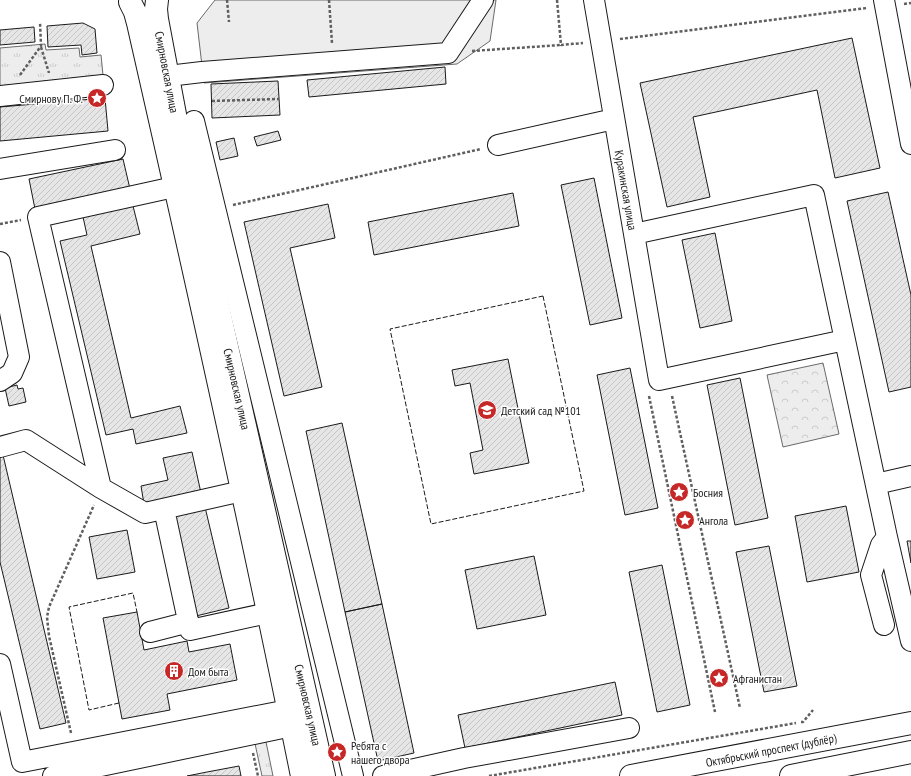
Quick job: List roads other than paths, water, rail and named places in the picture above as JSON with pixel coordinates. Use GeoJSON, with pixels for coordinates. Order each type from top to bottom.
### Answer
{"type":"FeatureCollection","features":[{"type":"Feature","properties":{"kind":"main road"},"geometry":{"type":"LineString","coordinates":[[129,1],[142,6],[148,5],[156,0]]}},
{"type":"Feature","properties":{"kind":"main road","name":"Смирновская улица"},"geometry":{"type":"LineString","coordinates":[[156,0],[157,19],[179,132],[324,776]]}},
{"type":"Feature","properties":{"kind":"main road","name":"Смирновская улица"},"geometry":{"type":"LineString","coordinates":[[129,1],[135,12],[138,23],[242,491],[300,771]]}},
{"type":"Feature","properties":{"kind":"main road","name":"Октябрьский проспект (дублёр)"},"geometry":{"type":"LineString","coordinates":[[631,776],[911,723]]}},
{"type":"Feature","properties":{"kind":"main road"},"geometry":{"type":"LineString","coordinates":[[791,776],[911,752]]}},
{"type":"Feature","properties":{"kind":"street"},"geometry":{"type":"LineString","coordinates":[[168,76],[202,72],[448,53],[483,0]]}},
{"type":"Feature","properties":{"kind":"street","name":"Куракинская улица"},"geometry":{"type":"LineString","coordinates":[[594,0],[634,234],[664,379],[845,340]]}},
{"type":"Feature","properties":{"kind":"street"},"geometry":{"type":"LineString","coordinates":[[884,3],[911,144]]}},
{"type":"Feature","properties":{"kind":"street"},"geometry":{"type":"LineString","coordinates":[[3,96],[103,85]]}},
{"type":"Feature","properties":{"kind":"street"},"geometry":{"type":"LineString","coordinates":[[498,145],[614,119]]}},
{"type":"Feature","properties":{"kind":"street"},"geometry":{"type":"LineString","coordinates":[[194,121],[353,776]]}},
{"type":"Feature","properties":{"kind":"street"},"geometry":{"type":"LineString","coordinates":[[0,169],[114,150]]}},
{"type":"Feature","properties":{"kind":"street"},"geometry":{"type":"LineString","coordinates":[[101,488],[38,217],[174,187]]}},
{"type":"Feature","properties":{"kind":"street"},"geometry":{"type":"LineString","coordinates":[[634,234],[814,195],[887,537],[911,641]]}},
{"type":"Feature","properties":{"kind":"street"},"geometry":{"type":"LineString","coordinates":[[0,262],[19,357],[12,373],[0,381]]}},
{"type":"Feature","properties":{"kind":"street"},"geometry":{"type":"LineString","coordinates":[[0,447],[26,440],[101,488],[145,513],[242,491]]}},
{"type":"Feature","properties":{"kind":"street"},"geometry":{"type":"LineString","coordinates":[[876,484],[911,476]]}},
{"type":"Feature","properties":{"kind":"street"},"geometry":{"type":"LineString","coordinates":[[164,509],[190,630],[268,613]]}},
{"type":"Feature","properties":{"kind":"street"},"geometry":{"type":"LineString","coordinates":[[884,625],[871,574],[881,545],[887,537]]}},
{"type":"Feature","properties":{"kind":"street"},"geometry":{"type":"LineString","coordinates":[[150,632],[189,622]]}},
{"type":"Feature","properties":{"kind":"street"},"geometry":{"type":"LineString","coordinates":[[0,664],[22,762],[75,751],[290,718]]}},
{"type":"Feature","properties":{"kind":"street"},"geometry":{"type":"LineString","coordinates":[[53,776],[249,735],[290,718]]}},
{"type":"Feature","properties":{"kind":"street"},"geometry":{"type":"LineString","coordinates":[[383,776],[464,758],[629,728]]}},
{"type":"Feature","properties":{"kind":"place","name":"Смирнову П. Ф."},"geometry":{"type":"Point","coordinates":[97,98]}},
{"type":"Feature","properties":{"kind":"place","name":"Детский сад №101"},"geometry":{"type":"Point","coordinates":[487,410]}},
{"type":"Feature","properties":{"kind":"place","name":"Босния"},"geometry":{"type":"Point","coordinates":[679,492]}},
{"type":"Feature","properties":{"kind":"place","name":"Ангола"},"geometry":{"type":"Point","coordinates":[685,520]}},
{"type":"Feature","properties":{"kind":"place","name":"Дом быта"},"geometry":{"type":"Point","coordinates":[174,671]}},
{"type":"Feature","properties":{"kind":"place","name":"Афганистан"},"geometry":{"type":"Point","coordinates":[719,678]}},
{"type":"Feature","properties":{"kind":"place","name":"Ребята с нашего двора"},"geometry":{"type":"Point","coordinates":[337,752]}}]}
